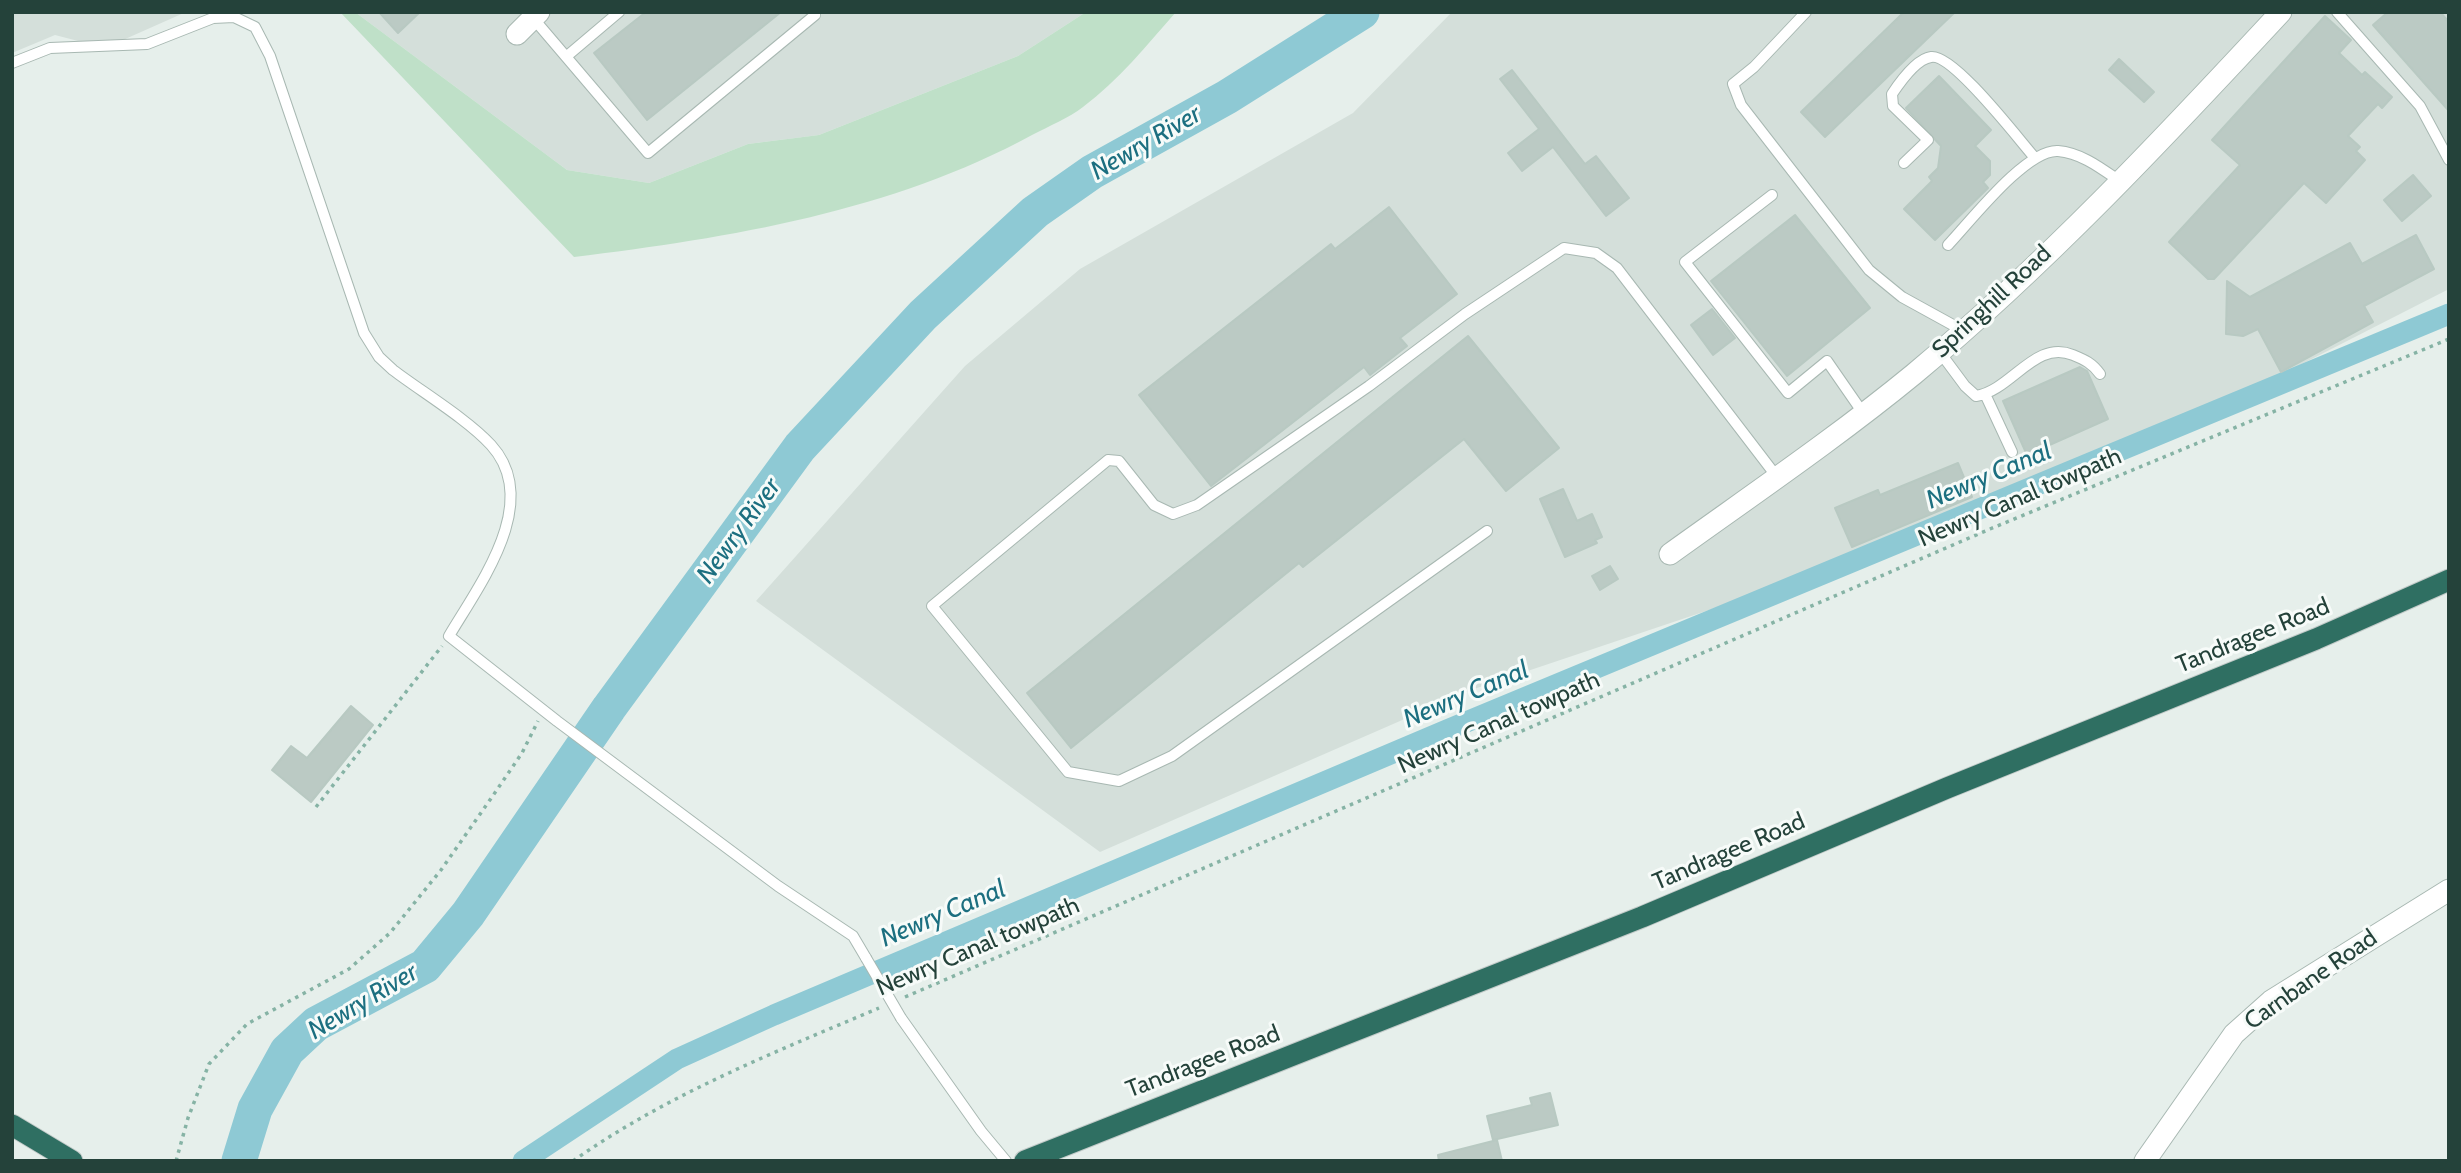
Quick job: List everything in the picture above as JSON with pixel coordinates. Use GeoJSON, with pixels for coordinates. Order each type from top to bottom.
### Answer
{"type":"FeatureCollection","features":[{"type":"Feature","properties":{"kind":"highway","name":"Tandragee Road"},"geometry":{"type":"LineString","coordinates":[[1025,1161],[1643,917],[1947,788],[2316,639],[2449,580]]}},
{"type":"Feature","properties":{"kind":"highway"},"geometry":{"type":"LineString","coordinates":[[12,1125],[72,1161]]}},
{"type":"Feature","properties":{"kind":"street","name":"Springhill Road"},"geometry":{"type":"LineString","coordinates":[[1670,554],[1777,477],[1940,351],[2121,182],[2281,12]]}},
{"type":"Feature","properties":{"kind":"street"},"geometry":{"type":"LineString","coordinates":[[517,34],[536,15]]}},
{"type":"Feature","properties":{"kind":"street","name":"Carnbane Road"},"geometry":{"type":"LineString","coordinates":[[2144,1161],[2234,1034],[2271,1001],[2449,890]]}},
{"type":"Feature","properties":{"kind":"lane"},"geometry":{"type":"LineString","coordinates":[[567,56],[619,12]]}},
{"type":"Feature","properties":{"kind":"lane"},"geometry":{"type":"LineString","coordinates":[[536,15],[648,153],[815,15],[813,12]]}},
{"type":"Feature","properties":{"kind":"lane"},"geometry":{"type":"LineString","coordinates":[[1806,12],[1754,67],[1733,84],[1741,105],[1869,270],[1902,297],[1962,330]]}},
{"type":"Feature","properties":{"kind":"lane"},"geometry":{"type":"LineString","coordinates":[[2337,12],[2420,106],[2449,160]]}},
{"type":"Feature","properties":{"kind":"lane"},"geometry":{"type":"LineString","coordinates":[[12,62],[50,48],[147,44],[214,18],[234,18],[255,27],[270,56],[364,333],[393,370],[492,446],[504,466],[511,487],[509,514],[501,542],[449,636],[557,721],[778,886],[853,936],[901,1018],[981,1131],[1006,1161]]}},
{"type":"Feature","properties":{"kind":"lane"},"geometry":{"type":"LineString","coordinates":[[1904,163],[1928,141],[1893,106],[1892,94],[1921,62],[1932,57],[1942,59],[1960,74],[2035,158]]}},
{"type":"Feature","properties":{"kind":"lane"},"geometry":{"type":"LineString","coordinates":[[1948,245],[2019,170],[2035,158],[2054,150],[2071,153],[2121,182]]}},
{"type":"Feature","properties":{"kind":"lane"},"geometry":{"type":"LineString","coordinates":[[1772,195],[1685,262],[1788,393],[1828,361],[1863,412]]}},
{"type":"Feature","properties":{"kind":"lane"},"geometry":{"type":"LineString","coordinates":[[1487,531],[1172,756],[1119,781],[1068,772],[932,606],[1108,460],[1119,461],[1154,505],[1173,514],[1197,505],[1369,386],[1465,314],[1564,248],[1596,253],[1617,268],[1777,477]]}},
{"type":"Feature","properties":{"kind":"lane"},"geometry":{"type":"LineString","coordinates":[[1940,351],[1965,386],[1976,396],[1985,394],[2047,352],[2066,352],[2092,363],[2100,374]]}},
{"type":"Feature","properties":{"kind":"lane"},"geometry":{"type":"LineString","coordinates":[[1985,394],[2012,452]]}},
{"type":"Feature","properties":{"kind":"path","name":"Newry Canal towpath"},"geometry":{"type":"LineString","coordinates":[[901,999],[1299,830],[1990,529],[2449,338]]}},
{"type":"Feature","properties":{"kind":"path"},"geometry":{"type":"LineString","coordinates":[[316,807],[449,636]]}},
{"type":"Feature","properties":{"kind":"path"},"geometry":{"type":"LineString","coordinates":[[176,1161],[188,1118],[209,1065],[247,1024],[349,969],[390,933],[441,870],[492,797],[522,753],[544,710]]}},
{"type":"Feature","properties":{"kind":"path","name":"Newry Canal towpath"},"geometry":{"type":"LineString","coordinates":[[573,1161],[641,1115],[688,1090],[888,1004]]}},
{"type":"Feature","properties":{"kind":"shaded area"},"geometry":{"type":"Polygon","coordinates":[[[12,12],[186,12],[105,48],[55,35],[12,53],[12,12]]]}},
{"type":"Feature","properties":{"kind":"shaded area"},"geometry":{"type":"Polygon","coordinates":[[[355,12],[1086,12],[1018,56],[819,135],[748,144],[649,183],[567,170],[355,12]]]}},
{"type":"Feature","properties":{"kind":"shaded area"},"geometry":{"type":"Polygon","coordinates":[[[1452,12],[2449,12],[2449,289],[2249,391],[1721,606],[1471,690],[1100,852],[756,601],[965,366],[1080,269],[1353,113],[1452,12]]]}},
{"type":"Feature","properties":{"kind":"green space"},"geometry":{"type":"Polygon","coordinates":[[[340,12],[355,12],[567,170],[649,183],[748,144],[819,135],[1018,56],[1086,12],[1176,12],[1120,74],[1083,107],[1059,122],[979,161],[867,202],[809,217],[692,241],[574,257],[340,12]]]}},
{"type":"Feature","properties":{"kind":"building"},"geometry":{"type":"Polygon","coordinates":[[[379,12],[420,12],[398,33],[379,12]]]}},
{"type":"Feature","properties":{"kind":"building"},"geometry":{"type":"Polygon","coordinates":[[[646,12],[781,12],[647,120],[594,53],[646,12]]]}},
{"type":"Feature","properties":{"kind":"building"},"geometry":{"type":"Polygon","coordinates":[[[1904,12],[1955,12],[1825,137],[1801,112],[1904,12]]]}},
{"type":"Feature","properties":{"kind":"building"},"geometry":{"type":"Polygon","coordinates":[[[2388,12],[2440,12],[2449,22],[2449,111],[2373,25],[2388,12]]]}},
{"type":"Feature","properties":{"kind":"building"},"geometry":{"type":"Polygon","coordinates":[[[2325,16],[2351,40],[2339,53],[2362,75],[2365,72],[2392,97],[2382,108],[2378,104],[2348,136],[2360,147],[2356,151],[2365,160],[2326,203],[2304,183],[2214,279],[2208,279],[2169,242],[2240,165],[2212,140],[2325,16]]]}},
{"type":"Feature","properties":{"kind":"building"},"geometry":{"type":"Polygon","coordinates":[[[2119,59],[2154,92],[2144,102],[2109,70],[2119,59]]]}},
{"type":"Feature","properties":{"kind":"building"},"geometry":{"type":"Polygon","coordinates":[[[1512,70],[1585,164],[1596,156],[1629,198],[1606,216],[1553,147],[1522,171],[1508,153],[1539,129],[1500,79],[1512,70]]]}},
{"type":"Feature","properties":{"kind":"building"},"geometry":{"type":"Polygon","coordinates":[[[1939,76],[1991,130],[1975,146],[1990,161],[1990,175],[1983,182],[1988,188],[1935,240],[1904,209],[1932,181],[1929,177],[1938,168],[1941,146],[1906,108],[1939,76]]]}},
{"type":"Feature","properties":{"kind":"building"},"geometry":{"type":"Polygon","coordinates":[[[2413,175],[2431,196],[2402,221],[2384,200],[2413,175]]]}},
{"type":"Feature","properties":{"kind":"building"},"geometry":{"type":"Polygon","coordinates":[[[1389,207],[1457,294],[1400,338],[1407,346],[1370,375],[1364,367],[1211,486],[1139,395],[1331,244],[1335,249],[1389,207]]]}},
{"type":"Feature","properties":{"kind":"building"},"geometry":{"type":"Polygon","coordinates":[[[1795,215],[1870,308],[1787,376],[1711,281],[1795,215]]]}},
{"type":"Feature","properties":{"kind":"building"},"geometry":{"type":"Polygon","coordinates":[[[2416,235],[2434,269],[2364,306],[2373,322],[2281,372],[2258,329],[2243,336],[2226,334],[2227,281],[2250,297],[2350,243],[2362,264],[2416,235]]]}},
{"type":"Feature","properties":{"kind":"building"},"geometry":{"type":"Polygon","coordinates":[[[1712,309],[1735,338],[1713,355],[1691,325],[1712,309]]]}},
{"type":"Feature","properties":{"kind":"building"},"geometry":{"type":"Polygon","coordinates":[[[1468,336],[1559,448],[1506,491],[1464,439],[1303,567],[1299,563],[1071,748],[1027,693],[1468,336]]]}},
{"type":"Feature","properties":{"kind":"building"},"geometry":{"type":"Polygon","coordinates":[[[2080,367],[2087,371],[2108,419],[2027,455],[2003,401],[2080,367]]]}},
{"type":"Feature","properties":{"kind":"building"},"geometry":{"type":"Polygon","coordinates":[[[1958,463],[1972,497],[1852,547],[1835,508],[1878,490],[1880,495],[1958,463]]]}},
{"type":"Feature","properties":{"kind":"building"},"geometry":{"type":"Polygon","coordinates":[[[1563,489],[1577,521],[1592,514],[1602,537],[1595,540],[1597,543],[1565,557],[1540,499],[1563,489]]]}},
{"type":"Feature","properties":{"kind":"building"},"geometry":{"type":"Polygon","coordinates":[[[1610,566],[1618,579],[1600,590],[1592,576],[1610,566]]]}},
{"type":"Feature","properties":{"kind":"building"},"geometry":{"type":"Polygon","coordinates":[[[351,706],[373,725],[311,802],[272,770],[291,746],[307,758],[351,706]]]}},
{"type":"Feature","properties":{"kind":"building"},"geometry":{"type":"Polygon","coordinates":[[[1550,1093],[1558,1125],[1493,1140],[1487,1116],[1532,1105],[1530,1098],[1550,1093]]]}},
{"type":"Feature","properties":{"kind":"building"},"geometry":{"type":"Polygon","coordinates":[[[1497,1140],[1502,1161],[1439,1161],[1438,1155],[1497,1140]]]}},
{"type":"Feature","properties":{"kind":"waterway","name":"Newry River"},"geometry":{"type":"LineString","coordinates":[[239,1161],[255,1109],[287,1051],[316,1024],[425,966],[468,914],[609,708],[800,447],[923,315],[1035,212],[1092,172],[1227,97],[1362,12]]}},
{"type":"Feature","properties":{"kind":"waterway","name":"Newry Canal"},"geometry":{"type":"LineString","coordinates":[[523,1161],[677,1059],[774,1015],[1447,730],[2449,314]]}}]}
